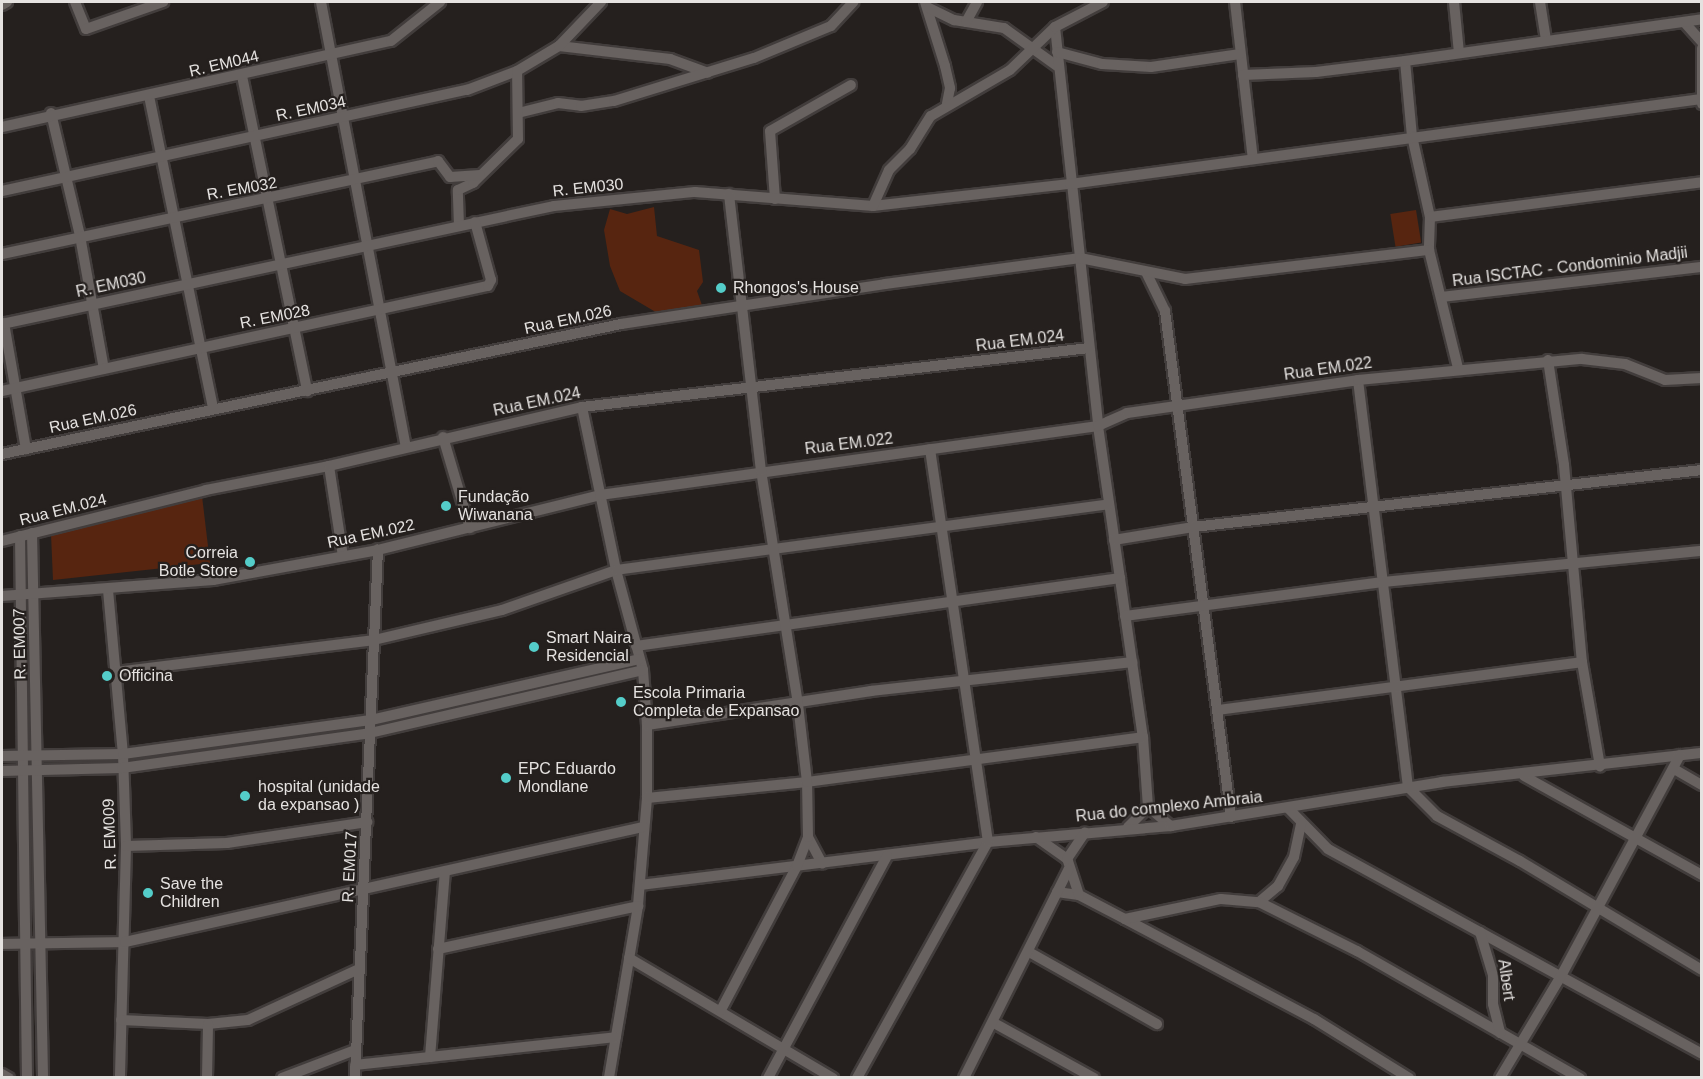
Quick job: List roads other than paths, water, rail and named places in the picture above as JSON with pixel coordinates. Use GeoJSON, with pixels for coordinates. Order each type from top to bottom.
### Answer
{"type":"FeatureCollection","features":[{"type":"Feature","properties":{"kind":"street"},"geometry":{"type":"LineString","coordinates":[[2,5],[7,2]]}},
{"type":"Feature","properties":{"kind":"street"},"geometry":{"type":"LineString","coordinates":[[75,2],[86,29],[163,2]]}},
{"type":"Feature","properties":{"kind":"street"},"geometry":{"type":"LineString","coordinates":[[321,2],[340,117],[382,311],[406,446]]}},
{"type":"Feature","properties":{"kind":"street","name":"R. EM044"},"geometry":{"type":"LineString","coordinates":[[2,127],[51,113],[149,96],[242,76],[330,53],[391,41],[440,2]]}},
{"type":"Feature","properties":{"kind":"street","name":"R. EM034"},"geometry":{"type":"LineString","coordinates":[[2,191],[451,95],[516,72],[559,46],[601,2]]}},
{"type":"Feature","properties":{"kind":"street"},"geometry":{"type":"LineString","coordinates":[[836,2],[842,13]]}},
{"type":"Feature","properties":{"kind":"street"},"geometry":{"type":"LineString","coordinates":[[518,114],[558,103],[581,106],[614,101],[709,73],[813,36],[831,26],[853,2]]}},
{"type":"Feature","properties":{"kind":"street"},"geometry":{"type":"LineString","coordinates":[[966,22],[977,2]]}},
{"type":"Feature","properties":{"kind":"street"},"geometry":{"type":"LineString","coordinates":[[873,206],[889,170],[910,149],[931,116],[947,104],[1010,70],[1078,7],[1103,2]]}},
{"type":"Feature","properties":{"kind":"street"},"geometry":{"type":"LineString","coordinates":[[1235,2],[1253,159]]}},
{"type":"Feature","properties":{"kind":"street"},"geometry":{"type":"LineString","coordinates":[[1454,2],[1459,53]]}},
{"type":"Feature","properties":{"kind":"street"},"geometry":{"type":"LineString","coordinates":[[1540,2],[1546,40]]}},
{"type":"Feature","properties":{"kind":"street"},"geometry":{"type":"LineString","coordinates":[[927,5],[966,22],[1004,28],[1036,48],[1057,66]]}},
{"type":"Feature","properties":{"kind":"street"},"geometry":{"type":"LineString","coordinates":[[927,5],[950,88],[947,104]]}},
{"type":"Feature","properties":{"kind":"street"},"geometry":{"type":"LineString","coordinates":[[1243,75],[1316,72],[1701,19]]}},
{"type":"Feature","properties":{"kind":"street"},"geometry":{"type":"LineString","coordinates":[[1684,22],[1701,42]]}},
{"type":"Feature","properties":{"kind":"street"},"geometry":{"type":"LineString","coordinates":[[1055,27],[1057,66],[1098,426],[1143,737],[1148,807],[1171,826]]}},
{"type":"Feature","properties":{"kind":"street"},"geometry":{"type":"LineString","coordinates":[[559,46],[670,59],[709,73]]}},
{"type":"Feature","properties":{"kind":"street"},"geometry":{"type":"LineString","coordinates":[[1701,48],[1701,101]]}},
{"type":"Feature","properties":{"kind":"street"},"geometry":{"type":"LineString","coordinates":[[1057,52],[1102,64],[1151,68],[1240,54]]}},
{"type":"Feature","properties":{"kind":"street"},"geometry":{"type":"LineString","coordinates":[[1405,61],[1412,136],[1430,216],[1429,250],[1458,368]]}},
{"type":"Feature","properties":{"kind":"street"},"geometry":{"type":"LineString","coordinates":[[690,66],[690,79]]}},
{"type":"Feature","properties":{"kind":"street"},"geometry":{"type":"LineString","coordinates":[[459,226],[458,190],[480,175],[518,139],[516,72]]}},
{"type":"Feature","properties":{"kind":"street"},"geometry":{"type":"LineString","coordinates":[[242,76],[278,266],[307,391]]}},
{"type":"Feature","properties":{"kind":"street"},"geometry":{"type":"LineString","coordinates":[[775,199],[770,131],[851,85]]}},
{"type":"Feature","properties":{"kind":"street"},"geometry":{"type":"LineString","coordinates":[[149,96],[213,408]]}},
{"type":"Feature","properties":{"kind":"street","name":"R. EM030"},"geometry":{"type":"LineString","coordinates":[[3,324],[554,206],[695,192],[873,206],[1070,184],[1412,136],[1701,101]]}},
{"type":"Feature","properties":{"kind":"street"},"geometry":{"type":"LineString","coordinates":[[51,113],[80,236],[104,369]]}},
{"type":"Feature","properties":{"kind":"street","name":"R. EM032"},"geometry":{"type":"LineString","coordinates":[[2,254],[174,216],[266,200],[438,161],[450,177],[480,175]]}},
{"type":"Feature","properties":{"kind":"street"},"geometry":{"type":"LineString","coordinates":[[1430,216],[1701,182]]}},
{"type":"Feature","properties":{"kind":"street"},"geometry":{"type":"LineString","coordinates":[[721,1010],[797,866],[808,837],[807,782],[798,704],[761,471],[729,194]]}},
{"type":"Feature","properties":{"kind":"street","name":"R. EM028"},"geometry":{"type":"LineString","coordinates":[[2,391],[202,346],[382,311],[491,284],[475,222]]}},
{"type":"Feature","properties":{"kind":"street","name":"Rua EM.026"},"geometry":{"type":"LineString","coordinates":[[2,454],[213,408],[394,374],[621,324],[743,306],[1080,258],[1185,279],[1429,250]]}},
{"type":"Feature","properties":{"kind":"street","name":"Rua ISCTAC - Condominio Madjii"},"geometry":{"type":"LineString","coordinates":[[1442,297],[1701,267]]}},
{"type":"Feature","properties":{"kind":"street"},"geometry":{"type":"LineString","coordinates":[[1146,272],[1165,311],[1232,817]]}},
{"type":"Feature","properties":{"kind":"street"},"geometry":{"type":"LineString","coordinates":[[3,324],[18,388],[26,448]]}},
{"type":"Feature","properties":{"kind":"street","name":"Rua EM.024"},"geometry":{"type":"LineString","coordinates":[[2,541],[207,490],[329,466],[444,437],[582,407],[1089,348]]}},
{"type":"Feature","properties":{"kind":"street"},"geometry":{"type":"LineString","coordinates":[[1548,360],[1566,485],[1582,662],[1600,766]]}},
{"type":"Feature","properties":{"kind":"street","name":"Rua EM.022"},"geometry":{"type":"LineString","coordinates":[[2,596],[108,590],[213,580],[378,550],[600,495],[1098,426],[1127,413],[1358,380],[1548,360],[1604,360],[1665,380],[1701,378]]}},
{"type":"Feature","properties":{"kind":"street"},"geometry":{"type":"LineString","coordinates":[[1358,380],[1408,787],[1437,816],[1597,907],[1701,970]]}},
{"type":"Feature","properties":{"kind":"street"},"geometry":{"type":"LineString","coordinates":[[582,407],[616,570],[643,670],[647,724],[647,798],[638,906],[609,1077]]}},
{"type":"Feature","properties":{"kind":"street"},"geometry":{"type":"LineString","coordinates":[[444,437],[470,528]]}},
{"type":"Feature","properties":{"kind":"street"},"geometry":{"type":"LineString","coordinates":[[857,1077],[988,842],[930,449]]}},
{"type":"Feature","properties":{"kind":"street"},"geometry":{"type":"LineString","coordinates":[[329,466],[343,556]]}},
{"type":"Feature","properties":{"kind":"street"},"geometry":{"type":"LineString","coordinates":[[1114,540],[1193,527],[1701,470]]}},
{"type":"Feature","properties":{"kind":"street"},"geometry":{"type":"LineString","coordinates":[[115,672],[374,640],[501,610],[616,570],[1108,504]]}},
{"type":"Feature","properties":{"kind":"street","name":"R. EM007"},"geometry":{"type":"LineString","coordinates":[[32,533],[43,1077]]}},
{"type":"Feature","properties":{"kind":"street","name":"R. EM007"},"geometry":{"type":"LineString","coordinates":[[20,536],[27,1077]]}},
{"type":"Feature","properties":{"kind":"street","name":"R. EM017"},"geometry":{"type":"LineString","coordinates":[[355,1077],[378,550]]}},
{"type":"Feature","properties":{"kind":"street"},"geometry":{"type":"LineString","coordinates":[[1125,616],[1383,582],[1701,551]]}},
{"type":"Feature","properties":{"kind":"street"},"geometry":{"type":"LineString","coordinates":[[636,646],[785,627],[1120,578]]}},
{"type":"Feature","properties":{"kind":"street","name":"R. EM009"},"geometry":{"type":"LineString","coordinates":[[108,590],[123,754],[126,846],[120,1077]]}},
{"type":"Feature","properties":{"kind":"street"},"geometry":{"type":"LineString","coordinates":[[2,756],[123,754],[370,720],[639,659]]}},
{"type":"Feature","properties":{"kind":"street"},"geometry":{"type":"LineString","coordinates":[[647,724],[964,680],[1132,662]]}},
{"type":"Feature","properties":{"kind":"street"},"geometry":{"type":"LineString","coordinates":[[1218,710],[1582,662]]}},
{"type":"Feature","properties":{"kind":"street"},"geometry":{"type":"LineString","coordinates":[[2,771],[122,768],[370,733],[643,670]]}},
{"type":"Feature","properties":{"kind":"street"},"geometry":{"type":"LineString","coordinates":[[647,798],[807,782],[976,757],[1143,737]]}},
{"type":"Feature","properties":{"kind":"street","name":"Rua do complexo Ambraia"},"geometry":{"type":"LineString","coordinates":[[640,885],[988,842],[1128,827],[1171,826],[1408,787],[1701,753]]}},
{"type":"Feature","properties":{"kind":"street"},"geometry":{"type":"LineString","coordinates":[[1500,1077],[1518,1044],[1562,976],[1680,755]]}},
{"type":"Feature","properties":{"kind":"street"},"geometry":{"type":"LineString","coordinates":[[1674,770],[1701,785]]}},
{"type":"Feature","properties":{"kind":"street"},"geometry":{"type":"LineString","coordinates":[[1523,775],[1701,875]]}},
{"type":"Feature","properties":{"kind":"street"},"geometry":{"type":"LineString","coordinates":[[1128,827],[1148,807]]}},
{"type":"Feature","properties":{"kind":"street"},"geometry":{"type":"LineString","coordinates":[[1288,808],[1328,849],[1701,1054]]}},
{"type":"Feature","properties":{"kind":"street"},"geometry":{"type":"LineString","coordinates":[[126,846],[227,843],[367,822]]}},
{"type":"Feature","properties":{"kind":"street"},"geometry":{"type":"LineString","coordinates":[[1258,902],[1278,886],[1294,857],[1301,823]]}},
{"type":"Feature","properties":{"kind":"street"},"geometry":{"type":"LineString","coordinates":[[2,944],[125,942],[364,892],[643,827]]}},
{"type":"Feature","properties":{"kind":"street"},"geometry":{"type":"LineString","coordinates":[[964,1077],[994,1023],[1085,832]]}},
{"type":"Feature","properties":{"kind":"street"},"geometry":{"type":"LineString","coordinates":[[808,837],[822,863]]}},
{"type":"Feature","properties":{"kind":"street"},"geometry":{"type":"LineString","coordinates":[[1036,837],[1068,864],[1078,895]]}},
{"type":"Feature","properties":{"kind":"street"},"geometry":{"type":"LineString","coordinates":[[768,1077],[887,856]]}},
{"type":"Feature","properties":{"kind":"street"},"geometry":{"type":"LineString","coordinates":[[430,1057],[446,872]]}},
{"type":"Feature","properties":{"kind":"street"},"geometry":{"type":"LineString","coordinates":[[1057,892],[1078,895],[1125,919],[1314,1019],[1409,1077]]}},
{"type":"Feature","properties":{"kind":"street"},"geometry":{"type":"LineString","coordinates":[[1125,919],[1221,899],[1258,902],[1357,951],[1580,1077]]}},
{"type":"Feature","properties":{"kind":"street"},"geometry":{"type":"LineString","coordinates":[[438,949],[638,906]]}},
{"type":"Feature","properties":{"kind":"street","name":"Albert"},"geometry":{"type":"LineString","coordinates":[[1480,932],[1494,975],[1493,1004],[1500,1033]]}},
{"type":"Feature","properties":{"kind":"street"},"geometry":{"type":"LineString","coordinates":[[1029,952],[1157,1024]]}},
{"type":"Feature","properties":{"kind":"street"},"geometry":{"type":"LineString","coordinates":[[629,958],[833,1077]]}},
{"type":"Feature","properties":{"kind":"street"},"geometry":{"type":"LineString","coordinates":[[121,1020],[208,1024],[248,1020],[359,969]]}},
{"type":"Feature","properties":{"kind":"street"},"geometry":{"type":"LineString","coordinates":[[994,1023],[1094,1077]]}},
{"type":"Feature","properties":{"kind":"street"},"geometry":{"type":"LineString","coordinates":[[207,1077],[208,1024]]}},
{"type":"Feature","properties":{"kind":"street"},"geometry":{"type":"LineString","coordinates":[[355,1065],[616,1037]]}},
{"type":"Feature","properties":{"kind":"street"},"geometry":{"type":"LineString","coordinates":[[282,1077],[355,1050]]}},
{"type":"Feature","properties":{"kind":"street"},"geometry":{"type":"LineString","coordinates":[[2,1074],[9,1077]]}},
{"type":"Feature","properties":{"kind":"place","name":"Rhongos's House"},"geometry":{"type":"Point","coordinates":[721,288]}},
{"type":"Feature","properties":{"kind":"place","name":"Fundação Wiwanana"},"geometry":{"type":"Point","coordinates":[446,506]}},
{"type":"Feature","properties":{"kind":"place","name":"Correia Botle Store"},"geometry":{"type":"Point","coordinates":[250,562]}},
{"type":"Feature","properties":{"kind":"place","name":"Smart Naira Residencial"},"geometry":{"type":"Point","coordinates":[534,647]}},
{"type":"Feature","properties":{"kind":"place","name":"Officina"},"geometry":{"type":"Point","coordinates":[107,676]}},
{"type":"Feature","properties":{"kind":"place","name":"Escola Primaria Completa de Expansao"},"geometry":{"type":"Point","coordinates":[621,702]}},
{"type":"Feature","properties":{"kind":"place","name":"EPC Eduardo Mondlane"},"geometry":{"type":"Point","coordinates":[506,778]}},
{"type":"Feature","properties":{"kind":"place","name":"hospital (unidade da expansao )"},"geometry":{"type":"Point","coordinates":[245,796]}},
{"type":"Feature","properties":{"kind":"place","name":"Save the Children"},"geometry":{"type":"Point","coordinates":[148,893]}}]}
